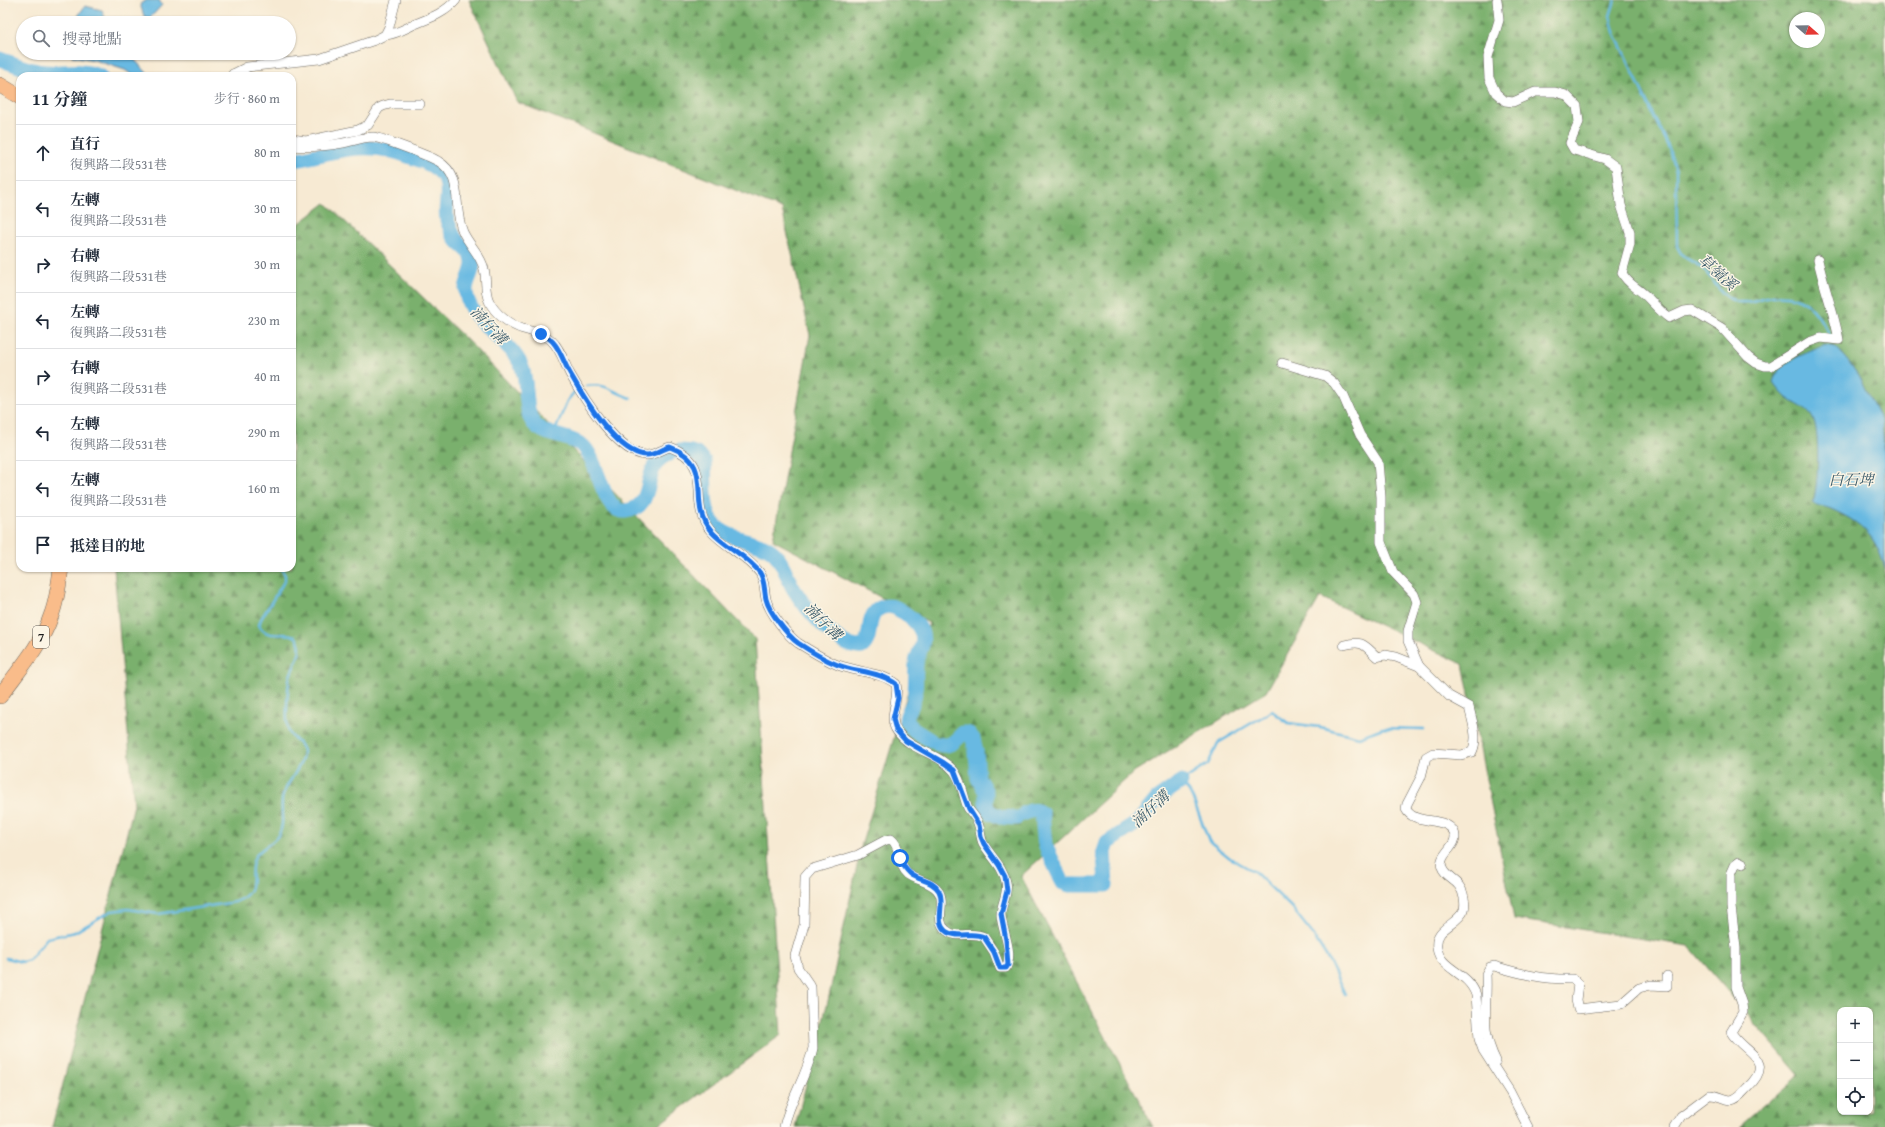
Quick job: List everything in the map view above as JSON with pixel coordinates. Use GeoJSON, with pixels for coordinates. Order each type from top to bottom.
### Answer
{"type":"FeatureCollection","features":[{"type":"Feature","properties":{"kind":"main road"},"geometry":{"type":"LineString","coordinates":[[0,85],[16,94]]}},
{"type":"Feature","properties":{"kind":"main road","name":"7"},"geometry":{"type":"LineString","coordinates":[[0,696],[40,640],[51,616],[59,588],[61,572]]}},
{"type":"Feature","properties":{"kind":"street"},"geometry":{"type":"LineString","coordinates":[[385,35],[389,27],[396,0]]}},
{"type":"Feature","properties":{"kind":"street"},"geometry":{"type":"LineString","coordinates":[[237,72],[247,67],[319,59],[385,35],[398,33],[412,25],[429,19],[448,8],[456,0]]}},
{"type":"Feature","properties":{"kind":"street"},"geometry":{"type":"LineString","coordinates":[[1497,0],[1499,20],[1488,57],[1489,78],[1496,93],[1505,101],[1513,102],[1535,92],[1555,92],[1566,95],[1577,106],[1579,122],[1570,143],[1574,150],[1605,159],[1616,167],[1620,205],[1630,232],[1630,244],[1622,273],[1626,281],[1647,297],[1669,318],[1684,311],[1692,310],[1709,319],[1733,339],[1748,357],[1756,363],[1765,366],[1771,366],[1809,342],[1821,338],[1839,340],[1834,314],[1821,277],[1818,260]]}},
{"type":"Feature","properties":{"kind":"street"},"geometry":{"type":"LineString","coordinates":[[296,140],[306,141],[358,130],[368,125],[379,108],[383,106],[390,104],[420,104]]}},
{"type":"Feature","properties":{"kind":"street"},"geometry":{"type":"LineString","coordinates":[[296,147],[306,148],[374,137],[428,156],[438,161],[448,169],[457,189],[460,223],[464,233],[481,259],[484,268],[488,300],[494,309],[511,323],[522,329],[544,335],[552,341],[559,349],[570,374],[589,404],[609,431],[625,446],[635,453],[647,455],[670,447],[694,465],[699,479],[698,502],[705,522],[711,531],[761,574],[769,607],[786,631],[797,642],[837,665],[886,678],[896,684],[898,698],[893,719],[896,730],[906,741],[954,770],[958,778],[969,809],[979,825],[981,837],[999,865],[1007,884],[1007,891],[1001,914],[1006,940],[1008,965],[1006,968],[1000,968],[989,944],[980,935],[960,935],[947,932],[942,926],[940,920],[942,899],[937,888],[908,874],[904,868],[897,845],[891,839],[886,840],[858,855],[812,869],[805,877],[804,924],[795,956],[798,968],[811,988],[814,1048],[790,1104],[784,1127]]}},
{"type":"Feature","properties":{"kind":"street"},"geometry":{"type":"LineString","coordinates":[[1282,363],[1326,376],[1334,383],[1343,396],[1360,435],[1378,462],[1381,497],[1382,542],[1393,572],[1414,594],[1417,602],[1408,631],[1408,641],[1419,666],[1449,696],[1469,706],[1476,739],[1472,752],[1461,755],[1433,753],[1426,757],[1418,785],[1407,804],[1406,809],[1412,816],[1443,824],[1451,829],[1454,834],[1455,839],[1444,854],[1441,866],[1443,872],[1462,889],[1465,905],[1460,916],[1438,935],[1436,942],[1437,950],[1448,967],[1469,980],[1474,988],[1476,995],[1479,1039],[1483,1050],[1515,1101],[1528,1127]]}},
{"type":"Feature","properties":{"kind":"street"},"geometry":{"type":"LineString","coordinates":[[1344,644],[1355,642],[1363,643],[1377,657],[1385,655],[1396,657],[1419,666]]}},
{"type":"Feature","properties":{"kind":"street"},"geometry":{"type":"LineString","coordinates":[[1674,1127],[1681,1116],[1709,1095],[1715,1094],[1730,1100],[1735,1099],[1754,1082],[1760,1069],[1754,1053],[1731,1032],[1743,1012],[1736,987],[1736,948],[1731,907],[1731,874],[1735,865],[1739,862],[1743,864]]}},
{"type":"Feature","properties":{"kind":"street"},"geometry":{"type":"LineString","coordinates":[[1515,1101],[1512,1087],[1495,1060],[1486,1037],[1486,974],[1490,967],[1494,966],[1526,976],[1554,979],[1573,979],[1578,984],[1576,1000],[1578,1009],[1621,1004],[1639,988],[1651,985],[1667,986],[1667,976]]}},
{"type":"Feature","properties":{"kind":"green space"},"geometry":{"type":"Polygon","coordinates":[[[469,0],[1885,0],[1885,1127],[1739,1127],[1799,1075],[1689,946],[1514,919],[1463,664],[1320,597],[1266,692],[1135,771],[1021,876],[1153,1127],[795,1127],[828,1001],[862,843],[929,623],[773,540],[810,335],[782,209],[517,102],[469,0]]]}},
{"type":"Feature","properties":{"kind":"green space"},"geometry":{"type":"Polygon","coordinates":[[[326,203],[473,346],[755,639],[781,1035],[655,1127],[52,1127],[134,805],[114,572],[296,572],[296,226],[326,203]]]}},
{"type":"Feature","properties":{"kind":"water"},"geometry":{"type":"Polygon","coordinates":[[[147,0],[159,0],[162,5],[152,16],[144,16],[140,4],[147,0]]]}},
{"type":"Feature","properties":{"kind":"water"},"geometry":{"type":"Polygon","coordinates":[[[85,6],[102,10],[104,16],[78,16],[85,6]]]}},
{"type":"Feature","properties":{"kind":"water"},"geometry":{"type":"Polygon","coordinates":[[[94,60],[135,60],[146,72],[128,72],[94,60]]]}},
{"type":"Feature","properties":{"kind":"water","name":"白石埤"},"geometry":{"type":"Polygon","coordinates":[[[1825,345],[1836,347],[1847,359],[1858,375],[1882,422],[1885,460],[1885,569],[1877,547],[1859,525],[1842,514],[1813,503],[1818,459],[1815,424],[1810,414],[1804,408],[1787,398],[1773,382],[1776,374],[1788,363],[1825,345]]]}},
{"type":"Feature","properties":{"kind":"waterway","name":"草嶺溪"},"geometry":{"type":"LineString","coordinates":[[1615,0],[1610,16],[1614,32],[1671,153],[1676,172],[1677,246],[1682,255],[1701,267],[1720,291],[1735,301],[1749,302],[1778,295],[1793,297],[1800,300],[1813,309],[1825,326],[1830,337]]}},
{"type":"Feature","properties":{"kind":"waterway","name":"湳仔溝"},"geometry":{"type":"LineString","coordinates":[[0,59],[33,70],[52,72]]}},
{"type":"Feature","properties":{"kind":"waterway","name":"湳仔溝"},"geometry":{"type":"LineString","coordinates":[[52,72],[78,72]]}},
{"type":"Feature","properties":{"kind":"waterway","name":"湳仔溝"},"geometry":{"type":"LineString","coordinates":[[78,72],[85,72]]}},
{"type":"Feature","properties":{"kind":"waterway","name":"湳仔溝"},"geometry":{"type":"LineString","coordinates":[[296,160],[348,149],[378,148],[397,152],[424,162],[438,170],[446,182],[447,220],[455,238],[468,251],[473,261],[466,289],[468,300],[472,310],[507,346],[521,365],[525,379],[527,405],[531,420],[535,425],[546,432],[577,442],[583,446],[593,462],[601,484],[611,504],[617,509],[625,511],[635,508],[642,502],[646,494],[654,466],[660,459],[669,454]]}},
{"type":"Feature","properties":{"kind":"waterway"},"geometry":{"type":"LineString","coordinates":[[586,386],[599,385],[631,398]]}},
{"type":"Feature","properties":{"kind":"waterway"},"geometry":{"type":"LineString","coordinates":[[554,434],[567,401],[576,390]]}},
{"type":"Feature","properties":{"kind":"waterway","name":"湳仔溝"},"geometry":{"type":"LineString","coordinates":[[679,451],[693,453],[702,458],[704,461],[707,510],[714,524],[728,534],[763,546],[776,555],[798,596],[823,625],[843,642],[853,646],[862,647],[869,634],[873,615],[878,609],[887,606],[898,609],[912,619],[920,628],[923,639],[916,662],[914,697],[906,721],[914,730],[930,740]]}},
{"type":"Feature","properties":{"kind":"waterway"},"geometry":{"type":"LineString","coordinates":[[6,958],[22,962],[29,960],[47,938],[75,932],[111,911],[128,909],[158,914],[235,902],[249,892],[252,882],[252,864],[255,857],[279,834],[282,824],[283,795],[303,757],[302,748],[289,732],[287,721],[289,680],[298,657],[300,648],[299,643],[297,638],[292,635],[268,633],[259,625],[261,619],[285,580],[283,572]]}},
{"type":"Feature","properties":{"kind":"waterway","name":"湳仔溝"},"geometry":{"type":"LineString","coordinates":[[1345,994],[1328,959],[1311,932],[1292,908],[1255,872],[1230,858],[1209,841],[1193,799],[1189,791],[1181,782],[1208,764],[1218,743],[1272,711],[1288,723],[1320,727],[1359,737],[1383,728],[1424,729]]}},
{"type":"Feature","properties":{"kind":"waterway","name":"湳仔溝"},"geometry":{"type":"LineString","coordinates":[[938,744],[946,745],[955,741],[963,733],[969,734],[973,739],[976,751],[978,778],[986,792],[986,805],[989,812],[1001,817],[1016,818]]}},
{"type":"Feature","properties":{"kind":"waterway","name":"湳仔溝"},"geometry":{"type":"LineString","coordinates":[[1025,813],[1034,810],[1042,814],[1045,845],[1063,883],[1069,885],[1106,885],[1104,852],[1107,843],[1137,823],[1157,799],[1181,782]]}},
{"type":"Feature","properties":{"kind":"route"},"geometry":{"type":"LineString","coordinates":[[541,334],[552,341],[559,349],[570,374],[589,404],[609,431],[625,446],[635,453],[647,455],[654,454],[670,447],[694,465],[699,479],[698,502],[705,522],[711,531],[756,568],[761,574],[765,586],[766,600],[769,607],[786,631],[797,642],[837,665],[881,677],[896,684],[898,698],[894,709],[893,719],[896,730],[906,741],[954,770],[969,809],[979,825],[984,844],[1005,876],[1007,891],[1001,914],[1008,956],[1008,965],[1006,968],[1000,968],[994,952],[984,937],[973,934],[960,935],[947,932],[942,926],[940,920],[942,899],[937,888],[908,874],[900,858]]}}]}
